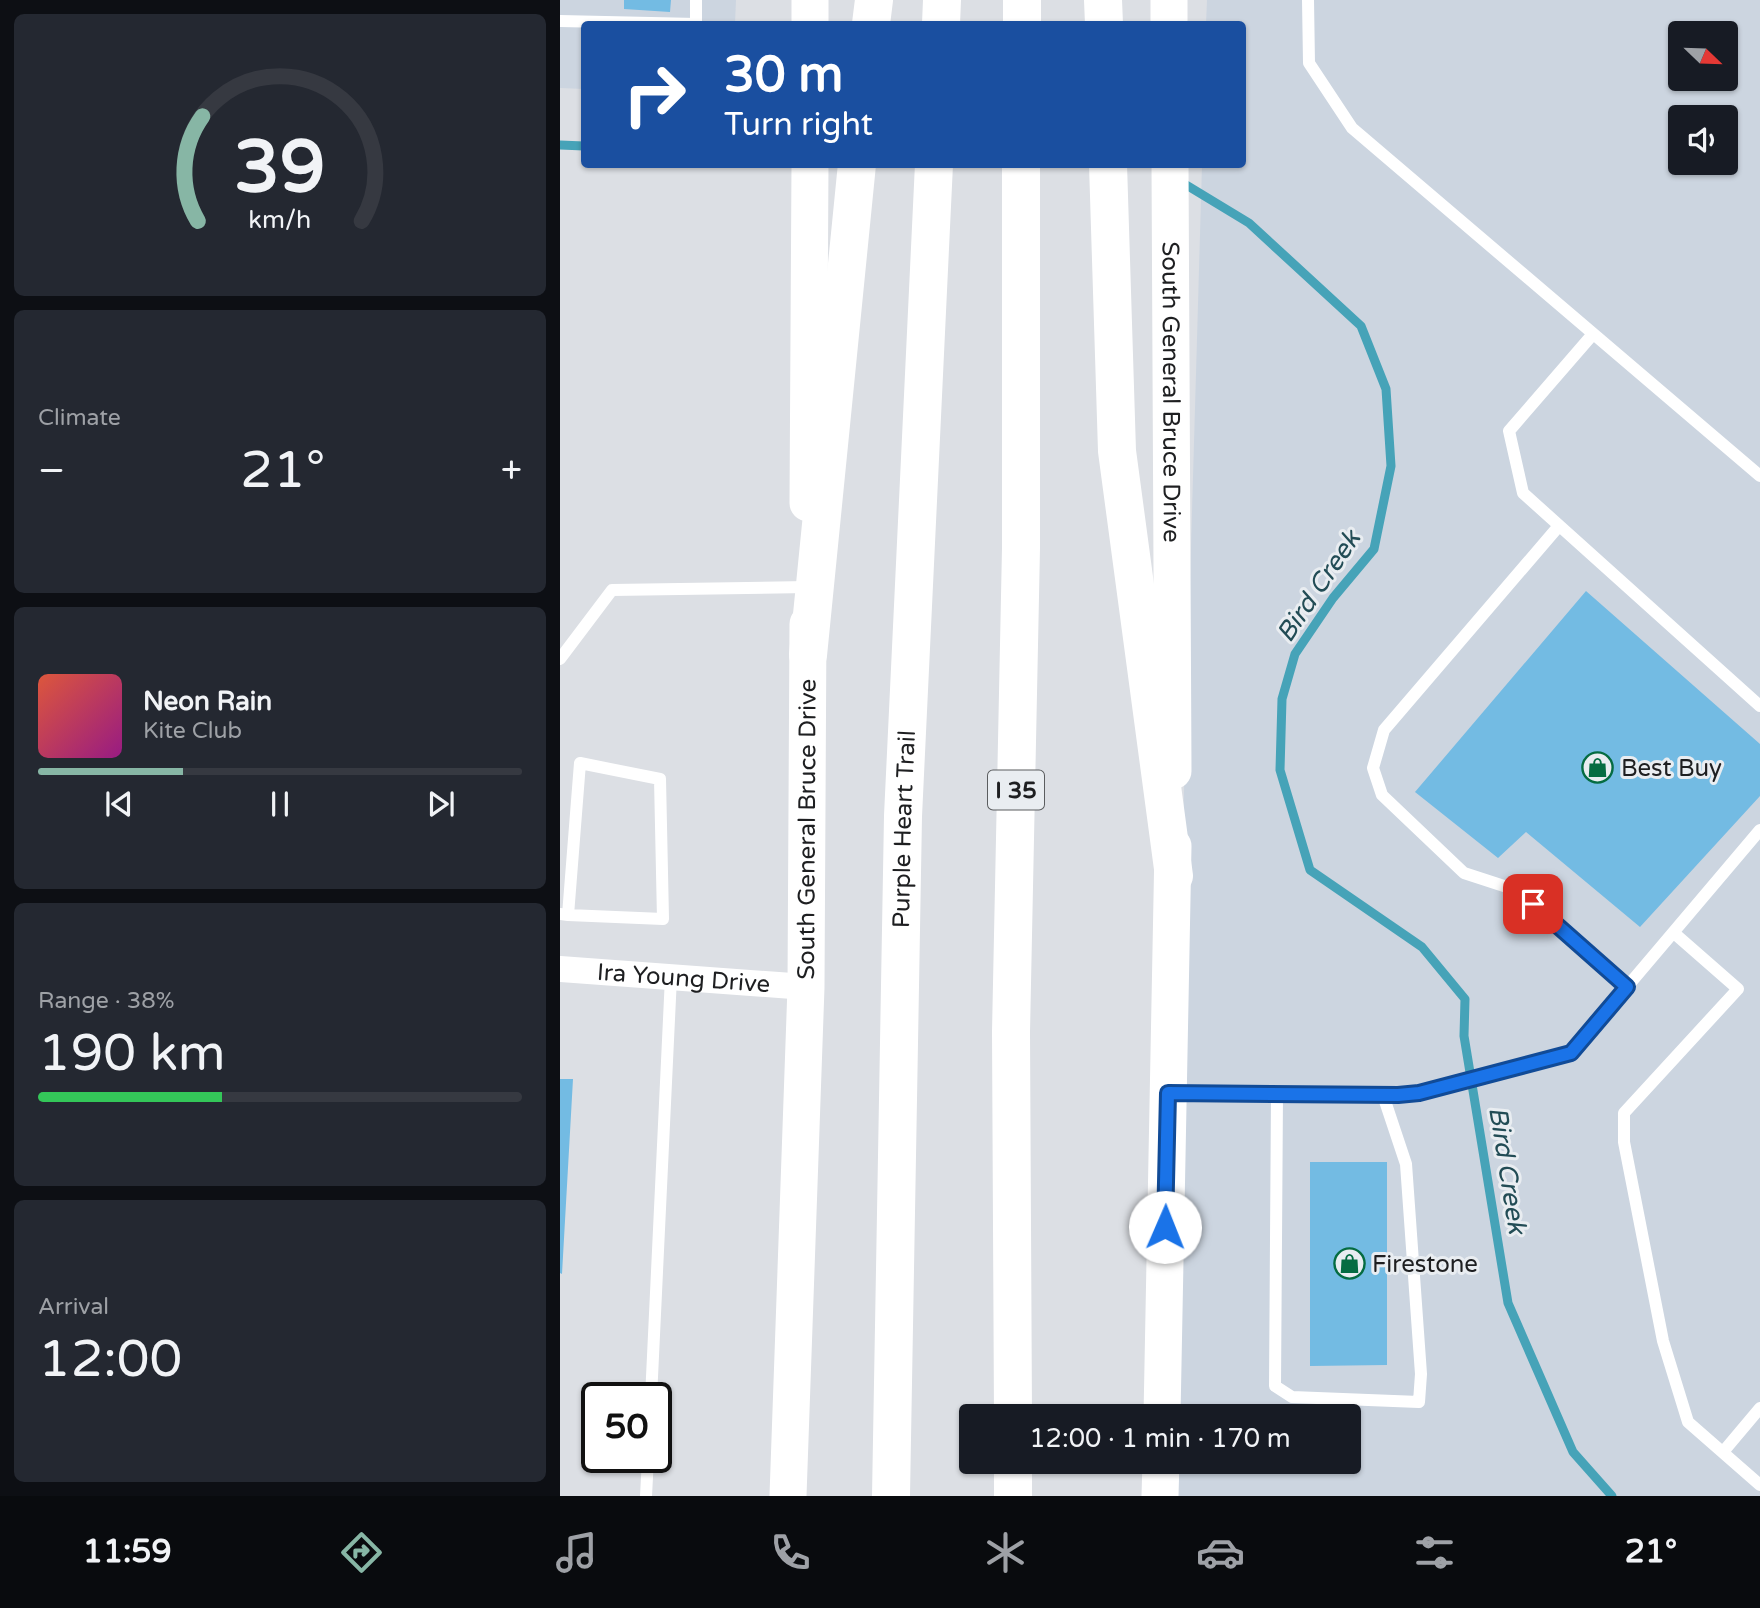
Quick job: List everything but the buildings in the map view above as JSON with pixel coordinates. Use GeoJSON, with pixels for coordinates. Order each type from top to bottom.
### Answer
{"type":"FeatureCollection","features":[{"type":"Feature","properties":{"kind":"highway"},"geometry":{"type":"LineString","coordinates":[[871,21],[874,0]]}},
{"type":"Feature","properties":{"kind":"highway"},"geometry":{"type":"LineString","coordinates":[[941,21],[943,0]]}},
{"type":"Feature","properties":{"kind":"highway"},"geometry":{"type":"LineString","coordinates":[[1022,0],[1022,21]]}},
{"type":"Feature","properties":{"kind":"highway"},"geometry":{"type":"LineString","coordinates":[[1103,0],[1104,21]]}},
{"type":"Feature","properties":{"kind":"highway"},"geometry":{"type":"LineString","coordinates":[[808,655],[857,168]]}},
{"type":"Feature","properties":{"kind":"highway","name":"Purple Heart Trail"},"geometry":{"type":"LineString","coordinates":[[891,1496],[903,816],[934,168]]}},
{"type":"Feature","properties":{"kind":"highway","name":"I 35"},"geometry":{"type":"LineString","coordinates":[[1013,1404],[1011,1032],[1021,548],[1021,168]]}},
{"type":"Feature","properties":{"kind":"highway"},"geometry":{"type":"LineString","coordinates":[[1108,168],[1117,451],[1174,876]]}},
{"type":"Feature","properties":{"kind":"highway"},"geometry":{"type":"LineString","coordinates":[[1013,1474],[1013,1496]]}},
{"type":"Feature","properties":{"kind":"main road"},"geometry":{"type":"LineString","coordinates":[[810,0],[810,21]]}},
{"type":"Feature","properties":{"kind":"main road"},"geometry":{"type":"LineString","coordinates":[[1169,0],[1169,21]]}},
{"type":"Feature","properties":{"kind":"main road","name":"South General Bruce Drive"},"geometry":{"type":"LineString","coordinates":[[788,1496],[806,986],[810,168]]}},
{"type":"Feature","properties":{"kind":"main road","name":"South General Bruce Drive"},"geometry":{"type":"LineString","coordinates":[[1162,1404],[1174,876],[1170,168]]}},
{"type":"Feature","properties":{"kind":"main road"},"geometry":{"type":"LineString","coordinates":[[1160,1496],[1161,1474]]}},
{"type":"Feature","properties":{"kind":"street","name":"Ira Young Drive"},"geometry":{"type":"LineString","coordinates":[[560,969],[806,986]]}},
{"type":"Feature","properties":{"kind":"lane"},"geometry":{"type":"LineString","coordinates":[[696,0],[696,21]]}},
{"type":"Feature","properties":{"kind":"lane"},"geometry":{"type":"LineString","coordinates":[[1308,0],[1309,63],[1352,128],[1760,476]]}},
{"type":"Feature","properties":{"kind":"lane"},"geometry":{"type":"LineString","coordinates":[[560,22],[581,22]]}},
{"type":"Feature","properties":{"kind":"lane"},"geometry":{"type":"LineString","coordinates":[[1592,334],[1510,431],[1523,493],[1760,706]]}},
{"type":"Feature","properties":{"kind":"lane"},"geometry":{"type":"LineString","coordinates":[[1558,527],[1384,730],[1374,768],[1382,795],[1464,873],[1507,887],[1533,904],[1627,987]]}},
{"type":"Feature","properties":{"kind":"lane"},"geometry":{"type":"LineString","coordinates":[[560,659],[612,590],[808,587]]}},
{"type":"Feature","properties":{"kind":"lane"},"geometry":{"type":"LineString","coordinates":[[580,763],[660,779],[663,919],[564,914],[580,763]]}},
{"type":"Feature","properties":{"kind":"lane"},"geometry":{"type":"LineString","coordinates":[[1168,1093],[1419,1093],[1557,1054],[1571,1053],[1760,830]]}},
{"type":"Feature","properties":{"kind":"lane"},"geometry":{"type":"LineString","coordinates":[[1674,933],[1738,989],[1624,1113],[1624,1142],[1663,1341],[1688,1422],[1760,1485]]}},
{"type":"Feature","properties":{"kind":"lane"},"geometry":{"type":"LineString","coordinates":[[652,1382],[671,977]]}},
{"type":"Feature","properties":{"kind":"lane"},"geometry":{"type":"LineString","coordinates":[[1277,1094],[1275,1386],[1292,1397],[1419,1402],[1421,1374],[1406,1164],[1383,1095]]}},
{"type":"Feature","properties":{"kind":"lane"},"geometry":{"type":"LineString","coordinates":[[1723,1452],[1760,1408]]}},
{"type":"Feature","properties":{"kind":"lane"},"geometry":{"type":"LineString","coordinates":[[646,1496],[647,1473]]}},
{"type":"Feature","properties":{"kind":"shaded area"},"geometry":{"type":"Polygon","coordinates":[[[560,0],[736,0],[735,21],[581,21],[581,89],[560,88],[560,0]]]}},
{"type":"Feature","properties":{"kind":"shaded area"},"geometry":{"type":"Polygon","coordinates":[[[1207,0],[1760,0],[1760,1496],[1164,1496],[1165,1474],[1361,1474],[1361,1404],[1166,1404],[1202,168],[1246,168],[1246,21],[1206,21],[1207,0]]]}},
{"type":"Feature","properties":{"kind":"waterway","name":"Bird Creek"},"geometry":{"type":"LineString","coordinates":[[560,145],[581,146]]}},
{"type":"Feature","properties":{"kind":"waterway","name":"Bird Creek"},"geometry":{"type":"LineString","coordinates":[[1183,183],[1249,223],[1361,326],[1386,389],[1391,466],[1374,549],[1333,598],[1295,654],[1282,699],[1280,770],[1310,870],[1422,947],[1465,999],[1464,1036],[1508,1303],[1573,1452],[1612,1496]]}},
{"type":"Feature","properties":{"kind":"place","name":"Best Buy"},"geometry":{"type":"Point","coordinates":[1598,768]}},
{"type":"Feature","properties":{"kind":"place","name":"Firestone"},"geometry":{"type":"Point","coordinates":[1349,1264]}},
{"type":"Feature","properties":{"kind":"route"},"geometry":{"type":"LineString","coordinates":[[1165,1227],[1168,1093],[1419,1093],[1557,1054],[1571,1053],[1627,987],[1533,904]]}}]}
